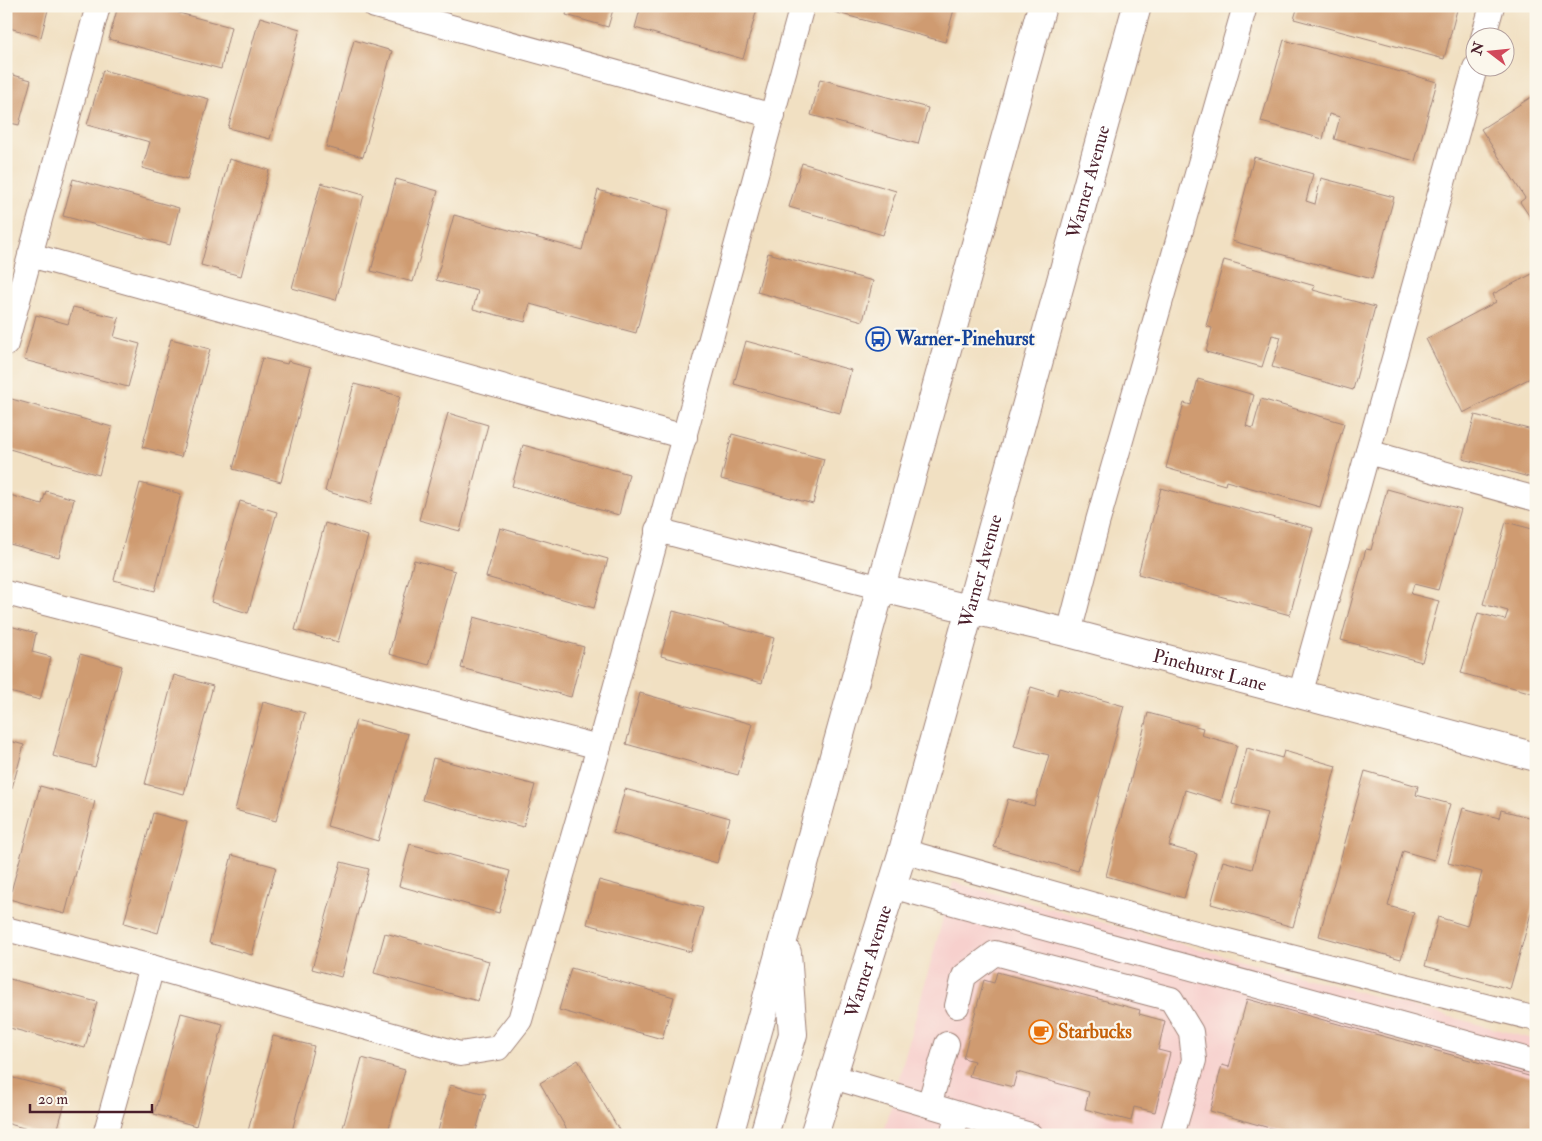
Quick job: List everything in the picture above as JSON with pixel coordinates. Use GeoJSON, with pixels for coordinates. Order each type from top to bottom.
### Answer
{"type":"FeatureCollection","features":[{"type":"Feature","properties":{"kind":"main road"},"geometry":{"type":"LineString","coordinates":[[729,1135],[1042,6]]}},
{"type":"Feature","properties":{"kind":"main road","name":"Warner Avenue"},"geometry":{"type":"LineString","coordinates":[[814,1135],[830,1076],[903,851],[1137,6]]}},
{"type":"Feature","properties":{"kind":"main road","name":"Pinehurst Lane"},"geometry":{"type":"LineString","coordinates":[[882,588],[1069,633],[1536,756]]}},
{"type":"Feature","properties":{"kind":"main road"},"geometry":{"type":"LineString","coordinates":[[764,1135],[793,1034],[785,934]]}},
{"type":"Feature","properties":{"kind":"lane"},"geometry":{"type":"LineString","coordinates":[[6,344],[98,6]]}},
{"type":"Feature","properties":{"kind":"lane"},"geometry":{"type":"LineString","coordinates":[[375,6],[773,116]]}},
{"type":"Feature","properties":{"kind":"lane"},"geometry":{"type":"LineString","coordinates":[[6,929],[152,967],[460,1054],[498,1048],[520,1020],[599,747],[802,6]]}},
{"type":"Feature","properties":{"kind":"lane"},"geometry":{"type":"LineString","coordinates":[[1069,633],[1097,524],[1246,6]]}},
{"type":"Feature","properties":{"kind":"lane"},"geometry":{"type":"LineString","coordinates":[[1486,28],[1492,6]]}},
{"type":"Feature","properties":{"kind":"lane"},"geometry":{"type":"LineString","coordinates":[[1300,694],[1471,78]]}},
{"type":"Feature","properties":{"kind":"lane"},"geometry":{"type":"LineString","coordinates":[[30,255],[685,437]]}},
{"type":"Feature","properties":{"kind":"lane"},"geometry":{"type":"LineString","coordinates":[[1368,452],[1536,499]]}},
{"type":"Feature","properties":{"kind":"lane"},"geometry":{"type":"LineString","coordinates":[[657,530],[882,588]]}},
{"type":"Feature","properties":{"kind":"lane"},"geometry":{"type":"LineString","coordinates":[[6,592],[599,747]]}},
{"type":"Feature","properties":{"kind":"lane"},"geometry":{"type":"LineString","coordinates":[[903,851],[1176,928],[1536,1020]]}},
{"type":"Feature","properties":{"kind":"lane"},"geometry":{"type":"LineString","coordinates":[[891,886],[1536,1062]]}},
{"type":"Feature","properties":{"kind":"lane"},"geometry":{"type":"LineString","coordinates":[[957,1006],[964,976],[995,953],[1171,999],[1191,1032],[1194,1060],[1172,1135]]}},
{"type":"Feature","properties":{"kind":"lane"},"geometry":{"type":"LineString","coordinates":[[105,1135],[152,967]]}},
{"type":"Feature","properties":{"kind":"lane"},"geometry":{"type":"LineString","coordinates":[[929,1105],[947,1044]]}},
{"type":"Feature","properties":{"kind":"lane"},"geometry":{"type":"LineString","coordinates":[[830,1076],[929,1105],[955,1124],[1030,1135]]}},
{"type":"Feature","properties":{"kind":"shaded area"},"geometry":{"type":"Polygon","coordinates":[[[953,882],[1536,1040],[1536,1135],[883,1135],[953,882]]]}},
{"type":"Feature","properties":{"kind":"building"},"geometry":{"type":"Polygon","coordinates":[[[6,6],[49,6],[41,37],[6,27],[6,6]]]}},
{"type":"Feature","properties":{"kind":"building"},"geometry":{"type":"Polygon","coordinates":[[[118,6],[153,6],[231,27],[221,69],[109,39],[118,6]]]}},
{"type":"Feature","properties":{"kind":"building"},"geometry":{"type":"Polygon","coordinates":[[[568,6],[614,6],[608,27],[566,15],[568,6]]]}},
{"type":"Feature","properties":{"kind":"building"},"geometry":{"type":"Polygon","coordinates":[[[641,6],[749,6],[757,9],[743,59],[635,28],[641,6]]]}},
{"type":"Feature","properties":{"kind":"building"},"geometry":{"type":"Polygon","coordinates":[[[836,6],[955,6],[945,42],[834,12],[836,6]]]}},
{"type":"Feature","properties":{"kind":"building"},"geometry":{"type":"Polygon","coordinates":[[[1298,6],[1458,6],[1444,59],[1294,19],[1298,6]]]}},
{"type":"Feature","properties":{"kind":"building"},"geometry":{"type":"Polygon","coordinates":[[[260,17],[300,29],[270,139],[228,128],[260,17]]]}},
{"type":"Feature","properties":{"kind":"building"},"geometry":{"type":"Polygon","coordinates":[[[354,40],[392,51],[363,157],[326,147],[354,40]]]}},
{"type":"Feature","properties":{"kind":"building"},"geometry":{"type":"Polygon","coordinates":[[[1284,40],[1437,82],[1415,161],[1334,139],[1340,117],[1329,114],[1323,139],[1261,122],[1284,40]]]}},
{"type":"Feature","properties":{"kind":"building"},"geometry":{"type":"Polygon","coordinates":[[[103,70],[209,99],[187,180],[142,168],[150,142],[87,125],[103,70]]]}},
{"type":"Feature","properties":{"kind":"building"},"geometry":{"type":"Polygon","coordinates":[[[6,73],[31,80],[19,125],[6,122],[6,73]]]}},
{"type":"Feature","properties":{"kind":"building"},"geometry":{"type":"Polygon","coordinates":[[[820,79],[928,108],[918,144],[811,115],[820,79]]]}},
{"type":"Feature","properties":{"kind":"building"},"geometry":{"type":"Polygon","coordinates":[[[1536,94],[1536,226],[1520,202],[1525,198],[1481,129],[1536,94]]]}},
{"type":"Feature","properties":{"kind":"building"},"geometry":{"type":"Polygon","coordinates":[[[1254,157],[1313,174],[1306,201],[1315,204],[1321,178],[1394,197],[1372,279],[1232,241],[1254,157]]]}},
{"type":"Feature","properties":{"kind":"building"},"geometry":{"type":"Polygon","coordinates":[[[229,159],[269,170],[241,276],[201,265],[229,159]]]}},
{"type":"Feature","properties":{"kind":"building"},"geometry":{"type":"Polygon","coordinates":[[[802,163],[896,191],[883,235],[789,207],[802,163]]]}},
{"type":"Feature","properties":{"kind":"building"},"geometry":{"type":"Polygon","coordinates":[[[73,179],[179,208],[170,245],[63,216],[73,179]]]}},
{"type":"Feature","properties":{"kind":"building"},"geometry":{"type":"Polygon","coordinates":[[[396,179],[438,191],[413,282],[371,271],[396,179]]]}},
{"type":"Feature","properties":{"kind":"building"},"geometry":{"type":"Polygon","coordinates":[[[321,183],[364,195],[336,300],[292,288],[321,183]]]}},
{"type":"Feature","properties":{"kind":"building"},"geometry":{"type":"Polygon","coordinates":[[[598,190],[669,210],[636,333],[530,304],[525,322],[473,309],[478,291],[436,280],[454,215],[582,250],[598,190]]]}},
{"type":"Feature","properties":{"kind":"building"},"geometry":{"type":"Polygon","coordinates":[[[768,253],[873,281],[863,321],[757,292],[768,253]]]}},
{"type":"Feature","properties":{"kind":"building"},"geometry":{"type":"Polygon","coordinates":[[[1224,260],[1315,286],[1313,290],[1375,307],[1353,390],[1272,367],[1281,337],[1272,335],[1262,367],[1206,352],[1212,328],[1206,326],[1224,260]]]}},
{"type":"Feature","properties":{"kind":"building"},"geometry":{"type":"Polygon","coordinates":[[[1536,272],[1536,375],[1463,413],[1426,339],[1496,302],[1493,294],[1536,272]]]}},
{"type":"Feature","properties":{"kind":"building"},"geometry":{"type":"Polygon","coordinates":[[[73,307],[119,318],[114,337],[140,344],[128,387],[24,360],[36,315],[68,324],[73,307]]]}},
{"type":"Feature","properties":{"kind":"building"},"geometry":{"type":"Polygon","coordinates":[[[171,339],[210,349],[181,457],[142,447],[171,339]]]}},
{"type":"Feature","properties":{"kind":"building"},"geometry":{"type":"Polygon","coordinates":[[[746,341],[851,370],[840,413],[734,384],[746,341]]]}},
{"type":"Feature","properties":{"kind":"building"},"geometry":{"type":"Polygon","coordinates":[[[262,358],[287,364],[288,361],[311,367],[281,482],[233,469],[262,358]]]}},
{"type":"Feature","properties":{"kind":"building"},"geometry":{"type":"Polygon","coordinates":[[[1198,379],[1254,395],[1246,426],[1253,428],[1261,399],[1344,423],[1320,507],[1226,481],[1225,485],[1166,468],[1184,403],[1191,405],[1198,379]]]}},
{"type":"Feature","properties":{"kind":"building"},"geometry":{"type":"Polygon","coordinates":[[[354,384],[400,396],[371,504],[325,491],[354,384]]]}},
{"type":"Feature","properties":{"kind":"building"},"geometry":{"type":"Polygon","coordinates":[[[8,398],[112,427],[99,475],[6,448],[8,398]]]}},
{"type":"Feature","properties":{"kind":"building"},"geometry":{"type":"Polygon","coordinates":[[[448,413],[488,425],[460,531],[419,520],[448,413]]]}},
{"type":"Feature","properties":{"kind":"building"},"geometry":{"type":"Polygon","coordinates":[[[1475,415],[1536,431],[1536,479],[1463,459],[1475,415]]]}},
{"type":"Feature","properties":{"kind":"building"},"geometry":{"type":"Polygon","coordinates":[[[732,434],[824,459],[813,504],[721,479],[732,434]]]}},
{"type":"Feature","properties":{"kind":"building"},"geometry":{"type":"Polygon","coordinates":[[[523,445],[629,474],[619,515],[512,486],[523,445]]]}},
{"type":"Feature","properties":{"kind":"building"},"geometry":{"type":"Polygon","coordinates":[[[140,483],[181,494],[155,591],[114,580],[140,483]]]}},
{"type":"Feature","properties":{"kind":"building"},"geometry":{"type":"Polygon","coordinates":[[[1161,488],[1313,528],[1290,615],[1138,574],[1161,488]]]}},
{"type":"Feature","properties":{"kind":"building"},"geometry":{"type":"Polygon","coordinates":[[[1387,489],[1461,509],[1438,590],[1414,584],[1411,594],[1439,601],[1422,662],[1341,640],[1366,549],[1371,550],[1387,489]]]}},
{"type":"Feature","properties":{"kind":"building"},"geometry":{"type":"Polygon","coordinates":[[[46,491],[74,499],[59,557],[6,543],[6,494],[42,504],[46,491]]]}},
{"type":"Feature","properties":{"kind":"building"},"geometry":{"type":"Polygon","coordinates":[[[240,501],[277,512],[248,613],[211,602],[240,501]]]}},
{"type":"Feature","properties":{"kind":"building"},"geometry":{"type":"Polygon","coordinates":[[[1506,522],[1536,530],[1536,694],[1461,673],[1478,613],[1505,620],[1508,611],[1483,604],[1506,522]]]}},
{"type":"Feature","properties":{"kind":"building"},"geometry":{"type":"Polygon","coordinates":[[[325,523],[368,536],[338,642],[295,630],[325,523]]]}},
{"type":"Feature","properties":{"kind":"building"},"geometry":{"type":"Polygon","coordinates":[[[500,528],[608,559],[594,608],[486,577],[500,528]]]}},
{"type":"Feature","properties":{"kind":"building"},"geometry":{"type":"Polygon","coordinates":[[[414,560],[455,571],[429,665],[389,654],[414,560]]]}},
{"type":"Feature","properties":{"kind":"building"},"geometry":{"type":"Polygon","coordinates":[[[673,611],[774,638],[762,683],[661,656],[673,611]]]}},
{"type":"Feature","properties":{"kind":"building"},"geometry":{"type":"Polygon","coordinates":[[[474,617],[584,647],[571,697],[461,668],[474,617]]]}},
{"type":"Feature","properties":{"kind":"building"},"geometry":{"type":"Polygon","coordinates":[[[6,625],[36,633],[32,652],[51,657],[40,700],[6,691],[6,625]]]}},
{"type":"Feature","properties":{"kind":"building"},"geometry":{"type":"Polygon","coordinates":[[[80,654],[122,666],[95,767],[53,756],[80,654]]]}},
{"type":"Feature","properties":{"kind":"building"},"geometry":{"type":"Polygon","coordinates":[[[174,675],[213,686],[184,794],[145,784],[174,675]]]}},
{"type":"Feature","properties":{"kind":"building"},"geometry":{"type":"Polygon","coordinates":[[[1031,687],[1057,695],[1059,688],[1124,706],[1078,871],[994,847],[1008,799],[1034,806],[1049,755],[1014,746],[1031,687]]]}},
{"type":"Feature","properties":{"kind":"building"},"geometry":{"type":"Polygon","coordinates":[[[640,693],[752,724],[738,775],[626,744],[640,693]]]}},
{"type":"Feature","properties":{"kind":"building"},"geometry":{"type":"Polygon","coordinates":[[[263,702],[305,713],[276,821],[235,810],[263,702]]]}},
{"type":"Feature","properties":{"kind":"building"},"geometry":{"type":"Polygon","coordinates":[[[1148,713],[1203,728],[1201,735],[1237,745],[1221,801],[1185,790],[1169,846],[1197,854],[1184,898],[1106,876],[1148,713]]]}},
{"type":"Feature","properties":{"kind":"building"},"geometry":{"type":"Polygon","coordinates":[[[356,720],[408,734],[378,841],[327,826],[356,720]]]}},
{"type":"Feature","properties":{"kind":"building"},"geometry":{"type":"Polygon","coordinates":[[[6,740],[24,745],[12,788],[6,786],[6,740]]]}},
{"type":"Feature","properties":{"kind":"building"},"geometry":{"type":"Polygon","coordinates":[[[1247,748],[1282,758],[1284,751],[1336,766],[1293,927],[1211,904],[1223,861],[1252,869],[1267,813],[1232,804],[1247,748]]]}},
{"type":"Feature","properties":{"kind":"building"},"geometry":{"type":"Polygon","coordinates":[[[433,758],[535,785],[523,827],[422,800],[433,758]]]}},
{"type":"Feature","properties":{"kind":"building"},"geometry":{"type":"Polygon","coordinates":[[[1365,771],[1418,786],[1416,795],[1450,804],[1434,860],[1403,851],[1388,906],[1414,913],[1401,959],[1319,936],[1365,771]]]}},
{"type":"Feature","properties":{"kind":"building"},"geometry":{"type":"Polygon","coordinates":[[[40,786],[95,801],[65,914],[9,899],[40,786]]]}},
{"type":"Feature","properties":{"kind":"building"},"geometry":{"type":"Polygon","coordinates":[[[625,789],[730,818],[717,863],[613,833],[625,789]]]}},
{"type":"Feature","properties":{"kind":"building"},"geometry":{"type":"Polygon","coordinates":[[[1463,808],[1499,818],[1501,810],[1536,819],[1536,895],[1510,989],[1425,966],[1438,917],[1467,926],[1482,872],[1448,863],[1463,808]]]}},
{"type":"Feature","properties":{"kind":"building"},"geometry":{"type":"Polygon","coordinates":[[[153,813],[187,822],[158,933],[124,923],[153,813]]]}},
{"type":"Feature","properties":{"kind":"building"},"geometry":{"type":"Polygon","coordinates":[[[410,844],[510,871],[499,913],[399,886],[410,844]]]}},
{"type":"Feature","properties":{"kind":"building"},"geometry":{"type":"Polygon","coordinates":[[[232,855],[276,867],[252,955],[209,943],[232,855]]]}},
{"type":"Feature","properties":{"kind":"building"},"geometry":{"type":"Polygon","coordinates":[[[341,862],[369,869],[341,977],[312,969],[341,862]]]}},
{"type":"Feature","properties":{"kind":"building"},"geometry":{"type":"Polygon","coordinates":[[[599,880],[703,908],[691,952],[587,924],[599,880]]]}},
{"type":"Feature","properties":{"kind":"building"},"geometry":{"type":"Polygon","coordinates":[[[385,933],[489,961],[478,1001],[374,973],[385,933]]]}},
{"type":"Feature","properties":{"kind":"building"},"geometry":{"type":"Polygon","coordinates":[[[571,968],[674,997],[662,1039],[559,1010],[571,968]]]}},
{"type":"Feature","properties":{"kind":"building"},"geometry":{"type":"Polygon","coordinates":[[[997,972],[1140,1010],[1139,1014],[1165,1021],[1158,1050],[1170,1053],[1155,1112],[1134,1107],[1131,1121],[1085,1109],[1089,1092],[1017,1072],[1013,1087],[969,1076],[974,1061],[963,1058],[984,980],[994,983],[997,972]]]}},
{"type":"Feature","properties":{"kind":"building"},"geometry":{"type":"Polygon","coordinates":[[[6,978],[97,1002],[85,1048],[6,1027],[6,978]]]}},
{"type":"Feature","properties":{"kind":"building"},"geometry":{"type":"Polygon","coordinates":[[[1247,999],[1536,1078],[1536,1135],[1294,1135],[1210,1111],[1222,1065],[1229,1067],[1247,999]]]}},
{"type":"Feature","properties":{"kind":"building"},"geometry":{"type":"Polygon","coordinates":[[[181,1013],[223,1024],[196,1126],[154,1114],[181,1013]]]}},
{"type":"Feature","properties":{"kind":"building"},"geometry":{"type":"Polygon","coordinates":[[[273,1036],[314,1046],[291,1135],[247,1135],[273,1036]]]}},
{"type":"Feature","properties":{"kind":"building"},"geometry":{"type":"Polygon","coordinates":[[[362,1058],[405,1070],[387,1135],[341,1135],[362,1058]]]}},
{"type":"Feature","properties":{"kind":"building"},"geometry":{"type":"Polygon","coordinates":[[[578,1060],[622,1135],[570,1135],[540,1083],[578,1060]]]}},
{"type":"Feature","properties":{"kind":"building"},"geometry":{"type":"Polygon","coordinates":[[[6,1076],[68,1092],[56,1135],[48,1135],[6,1123],[6,1076]]]}},
{"type":"Feature","properties":{"kind":"building"},"geometry":{"type":"Polygon","coordinates":[[[450,1085],[486,1094],[475,1135],[437,1135],[450,1085]]]}},
{"type":"Feature","properties":{"kind":"place","name":"Warner-Pinehurst"},"geometry":{"type":"Point","coordinates":[878,339]}},
{"type":"Feature","properties":{"kind":"place","name":"Starbucks"},"geometry":{"type":"Point","coordinates":[1041,1032]}}]}
